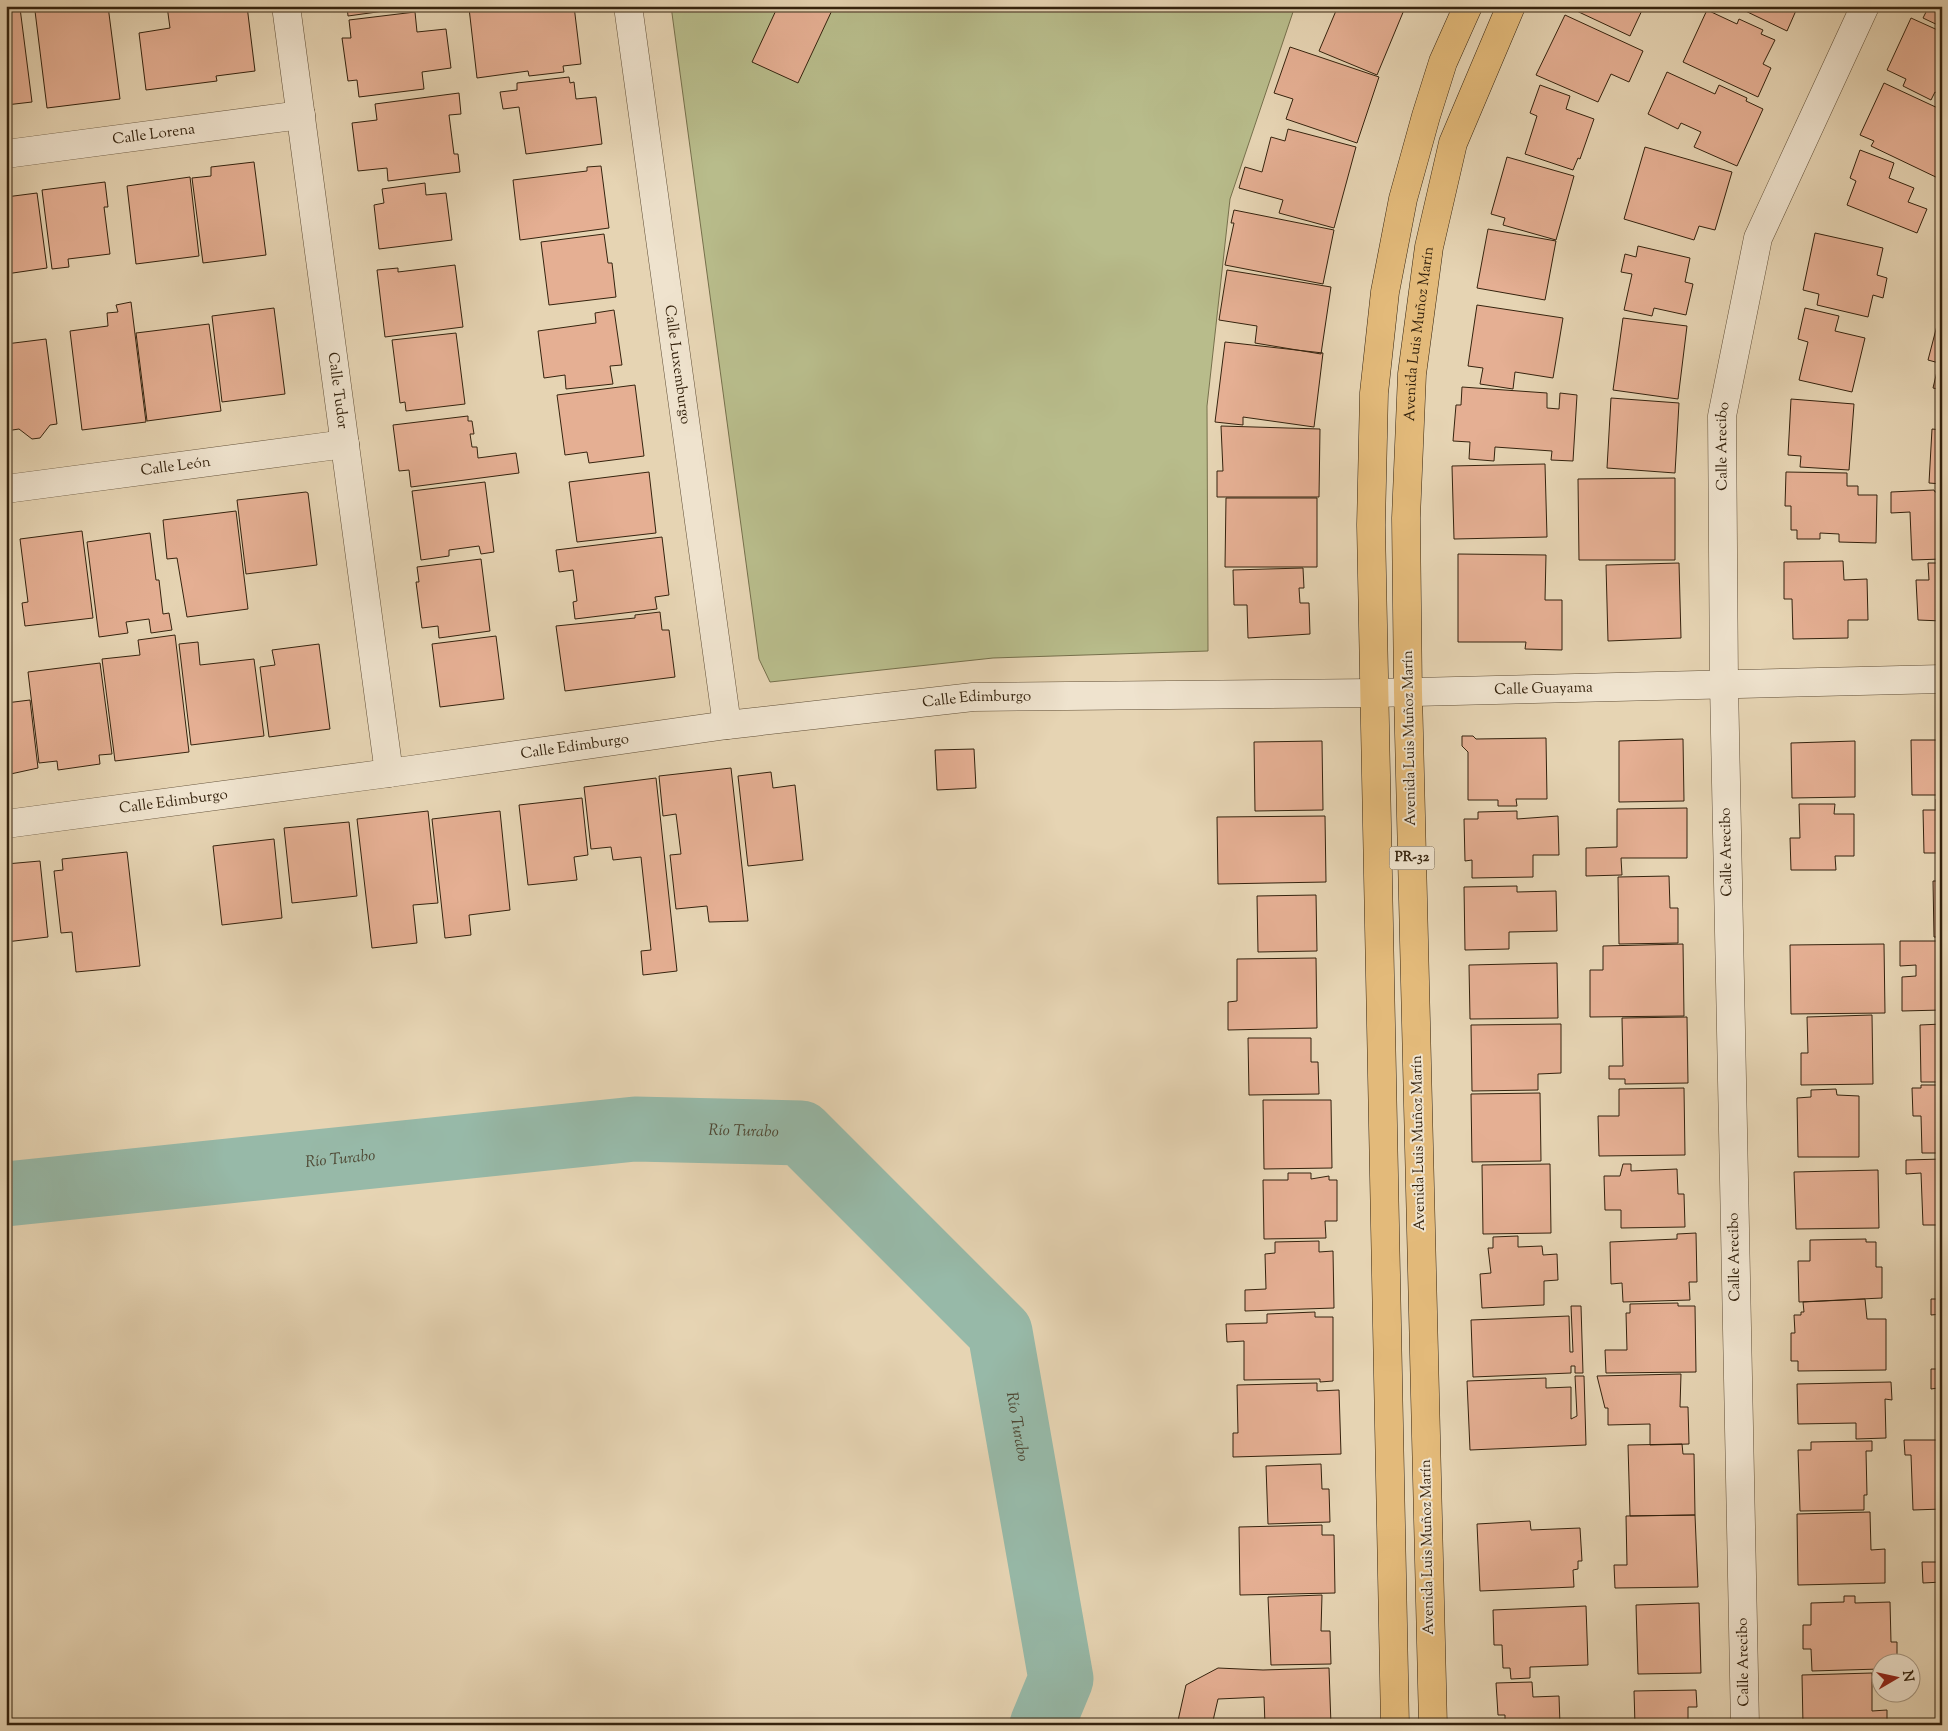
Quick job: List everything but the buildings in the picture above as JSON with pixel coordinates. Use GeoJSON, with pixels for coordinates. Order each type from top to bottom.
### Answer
{"type":"FeatureCollection","features":[{"type":"Feature","properties":{"kind":"main road","name":"PR-32"},"geometry":{"type":"LineString","coordinates":[[1395,1725],[1371,525],[1374,392],[1384,292],[1404,199],[1426,116],[1443,62],[1468,6]]}},
{"type":"Feature","properties":{"kind":"main road","name":"Avenida Luis Muñoz Marín"},"geometry":{"type":"LineString","coordinates":[[1433,1725],[1408,692],[1406,518],[1412,374],[1429,247],[1453,143],[1511,6]]}},
{"type":"Feature","properties":{"kind":"street","name":"Calle Tudor"},"geometry":{"type":"LineString","coordinates":[[286,6],[389,773]]}},
{"type":"Feature","properties":{"kind":"street","name":"Calle Luxemburgo"},"geometry":{"type":"LineString","coordinates":[[628,6],[727,725]]}},
{"type":"Feature","properties":{"kind":"street","name":"Calle Arecibo"},"geometry":{"type":"LineString","coordinates":[[1745,1725],[1724,683],[1722,416],[1758,238],[1865,6]]}},
{"type":"Feature","properties":{"kind":"street","name":"Calle Lorena"},"geometry":{"type":"LineString","coordinates":[[6,154],[301,115]]}},
{"type":"Feature","properties":{"kind":"street","name":"Calle León"},"geometry":{"type":"LineString","coordinates":[[6,489],[345,444]]}},
{"type":"Feature","properties":{"kind":"street","name":"Calle Guayama"},"geometry":{"type":"LineString","coordinates":[[1146,696],[1408,692],[1942,679]]}},
{"type":"Feature","properties":{"kind":"street","name":"Calle Edimburgo"},"geometry":{"type":"LineString","coordinates":[[6,824],[389,773],[727,725],[973,697],[1146,696]]}},
{"type":"Feature","properties":{"kind":"green space"},"geometry":{"type":"Polygon","coordinates":[[[671,6],[1295,6],[1230,199],[1207,406],[1208,651],[993,658],[770,682],[759,659],[671,6]]]}},
{"type":"Feature","properties":{"kind":"waterway","name":"Río Turabo"},"geometry":{"type":"LineString","coordinates":[[6,1194],[635,1129],[801,1133],[1000,1332],[1061,1679],[1042,1725]]}}]}
